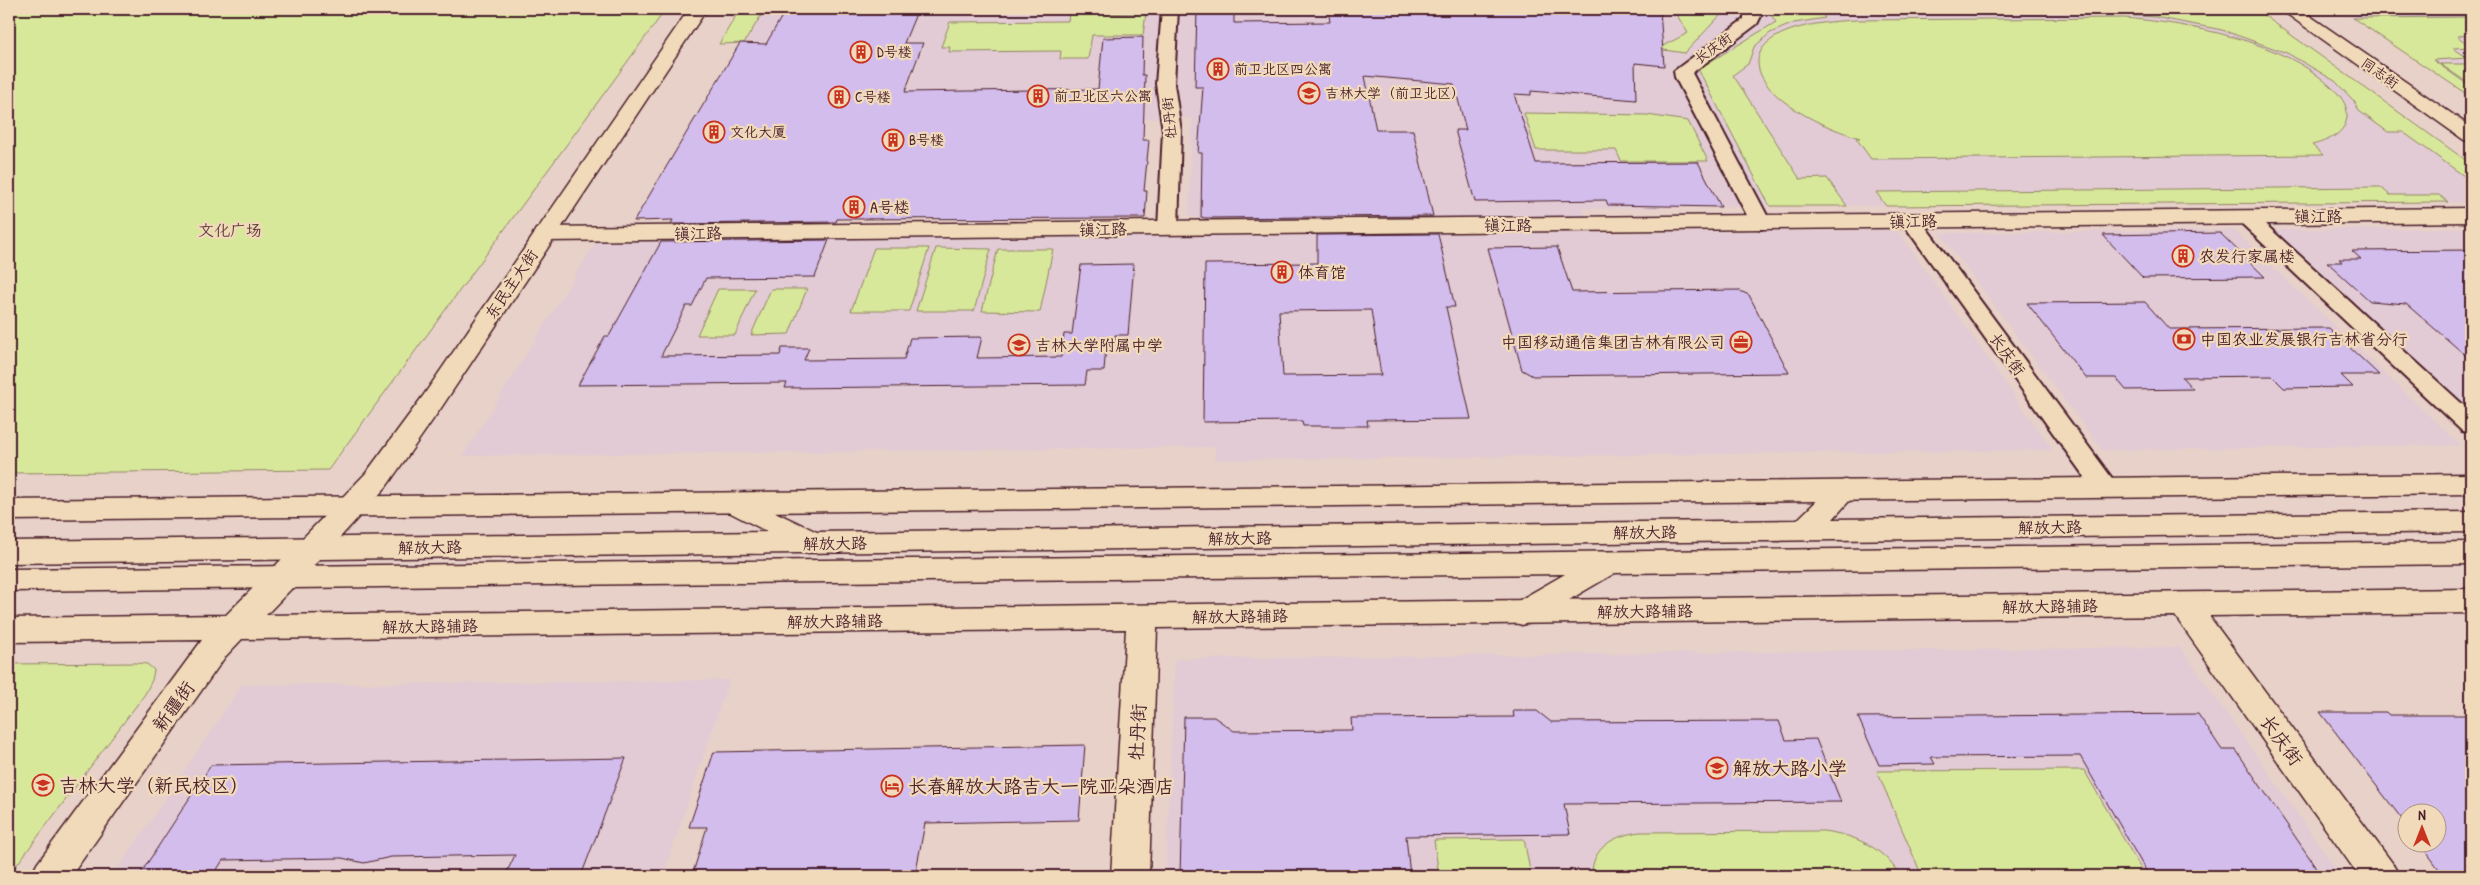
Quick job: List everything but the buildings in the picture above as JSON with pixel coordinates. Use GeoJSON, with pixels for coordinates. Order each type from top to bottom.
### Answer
{"type":"FeatureCollection","features":[{"type":"Feature","properties":{"kind":"street","name":"东民主大街"},"geometry":{"type":"LineString","coordinates":[[311,549],[376,480],[432,402],[698,9]]}},
{"type":"Feature","properties":{"kind":"street","name":"牡丹街"},"geometry":{"type":"LineString","coordinates":[[1168,228],[1172,131],[1165,84],[1170,9]]}},
{"type":"Feature","properties":{"kind":"street","name":"长庆街"},"geometry":{"type":"LineString","coordinates":[[1752,9],[1753,16],[1751,21],[1683,71],[1684,78],[1761,223]]}},
{"type":"Feature","properties":{"kind":"street","name":"同志街"},"geometry":{"type":"LineString","coordinates":[[2289,9],[2471,136]]}},
{"type":"Feature","properties":{"kind":"street","name":"同志街"},"geometry":{"type":"LineString","coordinates":[[2305,9],[2471,122]]}},
{"type":"Feature","properties":{"kind":"street","name":"镇江路"},"geometry":{"type":"LineString","coordinates":[[544,234],[2471,215]]}},
{"type":"Feature","properties":{"kind":"street"},"geometry":{"type":"LineString","coordinates":[[2246,217],[2471,425]]}},
{"type":"Feature","properties":{"kind":"street","name":"长庆街"},"geometry":{"type":"LineString","coordinates":[[1912,222],[2105,487]]}},
{"type":"Feature","properties":{"kind":"street"},"geometry":{"type":"LineString","coordinates":[[9,510],[2471,484]]}},
{"type":"Feature","properties":{"kind":"street"},"geometry":{"type":"LineString","coordinates":[[1805,530],[1845,490]]}},
{"type":"Feature","properties":{"kind":"street"},"geometry":{"type":"LineString","coordinates":[[735,503],[815,544]]}},
{"type":"Feature","properties":{"kind":"street","name":"解放大路"},"geometry":{"type":"LineString","coordinates":[[9,552],[815,544],[2471,522]]}},
{"type":"Feature","properties":{"kind":"street","name":"新疆街"},"geometry":{"type":"LineString","coordinates":[[50,876],[214,648],[311,549]]}},
{"type":"Feature","properties":{"kind":"street","name":"解放大路"},"geometry":{"type":"LineString","coordinates":[[9,580],[2471,553]]}},
{"type":"Feature","properties":{"kind":"street"},"geometry":{"type":"LineString","coordinates":[[1522,613],[1611,562]]}},
{"type":"Feature","properties":{"kind":"street","name":"解放大路辅路"},"geometry":{"type":"LineString","coordinates":[[9,630],[2471,601]]}},
{"type":"Feature","properties":{"kind":"street","name":"长庆街"},"geometry":{"type":"LineString","coordinates":[[2184,605],[2380,876]]}},
{"type":"Feature","properties":{"kind":"street","name":"牡丹街"},"geometry":{"type":"LineString","coordinates":[[1130,876],[1142,618]]}},
{"type":"Feature","properties":{"kind":"shaded area"},"geometry":{"type":"Polygon","coordinates":[[[740,9],[1767,9],[1770,13],[1808,13],[1806,9],[2255,9],[2471,164],[2471,202],[1770,206],[1583,209],[1585,217],[1207,222],[1189,215],[1192,118],[896,123],[925,42],[719,44],[740,9]]]}},
{"type":"Feature","properties":{"kind":"shaded area"},"geometry":{"type":"Polygon","coordinates":[[[2339,9],[2471,9],[2471,97],[2353,18],[2339,9]]]}},
{"type":"Feature","properties":{"kind":"shaded area"},"geometry":{"type":"Polygon","coordinates":[[[2471,228],[2471,418],[2267,230],[2471,228]]]}},
{"type":"Feature","properties":{"kind":"shaded area","name":"吉林大学附属中学"},"geometry":{"type":"Polygon","coordinates":[[[1897,230],[2053,450],[1215,460],[1215,447],[463,456],[596,242],[1897,230]]]}},
{"type":"Feature","properties":{"kind":"shaded area","name":"中国农业发展银行吉林省分行"},"geometry":{"type":"Polygon","coordinates":[[[2234,230],[2460,445],[2102,450],[1940,233],[2234,230]]]}},
{"type":"Feature","properties":{"kind":"shaded area","name":"解放大路小学"},"geometry":{"type":"Polygon","coordinates":[[[2180,647],[2341,876],[1165,876],[1175,659],[2180,647]]]}},
{"type":"Feature","properties":{"kind":"shaded area"},"geometry":{"type":"Polygon","coordinates":[[[729,680],[663,876],[113,876],[242,685],[729,680]]]}},
{"type":"Feature","properties":{"kind":"green space","name":"文化广场"},"geometry":{"type":"Polygon","coordinates":[[[9,9],[666,9],[328,470],[9,473],[9,9]]]}},
{"type":"Feature","properties":{"kind":"green space"},"geometry":{"type":"Polygon","coordinates":[[[740,9],[765,9],[744,43],[719,44],[740,9]]]}},
{"type":"Feature","properties":{"kind":"green space"},"geometry":{"type":"Polygon","coordinates":[[[1673,9],[1726,9],[1685,53],[1657,49],[1688,33],[1673,9]]]}},
{"type":"Feature","properties":{"kind":"green space"},"geometry":{"type":"Polygon","coordinates":[[[1806,9],[1818,9],[1825,18],[1794,23],[1770,33],[1754,47],[1748,64],[1733,75],[1800,179],[1827,178],[1847,206],[1770,206],[1698,69],[1776,22],[1770,13],[1808,13],[1806,9]]]}},
{"type":"Feature","properties":{"kind":"green space"},"geometry":{"type":"Polygon","coordinates":[[[2106,9],[2255,9],[2471,164],[2471,181],[2403,132],[2388,132],[2359,111],[2354,101],[2335,81],[2287,53],[2222,30],[2155,17],[2112,14],[2106,9]]]}},
{"type":"Feature","properties":{"kind":"green space"},"geometry":{"type":"Polygon","coordinates":[[[1146,13],[1143,35],[1092,35],[1088,59],[1060,59],[1061,51],[949,52],[950,47],[941,47],[950,22],[1068,21],[1069,14],[1146,13]]]}},
{"type":"Feature","properties":{"kind":"green space"},"geometry":{"type":"Polygon","coordinates":[[[2471,17],[2471,35],[2457,36],[2471,47],[2453,48],[2468,58],[2433,60],[2471,87],[2471,97],[2353,18],[2471,17]]]}},
{"type":"Feature","properties":{"kind":"green space"},"geometry":{"type":"Polygon","coordinates":[[[2124,18],[2176,24],[2205,30],[2262,46],[2288,58],[2311,71],[2337,93],[2346,107],[2346,122],[2335,136],[2312,145],[2323,155],[1871,159],[1856,138],[1860,138],[1821,123],[1790,106],[1769,87],[1759,68],[1761,51],[1777,36],[1809,25],[1857,20],[2124,18]]]}},
{"type":"Feature","properties":{"kind":"green space"},"geometry":{"type":"Polygon","coordinates":[[[2440,64],[2471,64],[2471,85],[2440,64]]]}},
{"type":"Feature","properties":{"kind":"green space"},"geometry":{"type":"Polygon","coordinates":[[[1524,113],[1647,115],[1688,121],[1708,161],[1621,161],[1616,150],[1536,150],[1524,113]]]}},
{"type":"Feature","properties":{"kind":"green space"},"geometry":{"type":"Polygon","coordinates":[[[2380,187],[2390,195],[2439,195],[2448,202],[1886,206],[1876,192],[2380,187]]]}},
{"type":"Feature","properties":{"kind":"green space"},"geometry":{"type":"Polygon","coordinates":[[[874,248],[929,248],[909,311],[851,311],[874,248]]]}},
{"type":"Feature","properties":{"kind":"green space"},"geometry":{"type":"Polygon","coordinates":[[[936,248],[991,249],[974,311],[916,311],[936,248]]]}},
{"type":"Feature","properties":{"kind":"green space"},"geometry":{"type":"Polygon","coordinates":[[[998,249],[1053,249],[1040,312],[982,311],[998,249]]]}},
{"type":"Feature","properties":{"kind":"green space"},"geometry":{"type":"Polygon","coordinates":[[[718,289],[755,289],[735,335],[697,335],[718,289]]]}},
{"type":"Feature","properties":{"kind":"green space"},"geometry":{"type":"Polygon","coordinates":[[[771,289],[807,289],[789,334],[751,335],[771,289]]]}},
{"type":"Feature","properties":{"kind":"green space","name":"吉林大学（新民校区）"},"geometry":{"type":"Polygon","coordinates":[[[9,664],[147,664],[154,670],[152,680],[145,694],[9,875],[9,664]]]}},
{"type":"Feature","properties":{"kind":"green space"},"geometry":{"type":"Polygon","coordinates":[[[2084,770],[2145,876],[1922,876],[1877,771],[2084,770]]]}},
{"type":"Feature","properties":{"kind":"green space"},"geometry":{"type":"Polygon","coordinates":[[[1823,831],[1857,839],[1867,844],[1885,857],[1900,876],[1592,876],[1596,857],[1606,844],[1622,836],[1640,832],[1823,831]]]}},
{"type":"Feature","properties":{"kind":"green space"},"geometry":{"type":"Polygon","coordinates":[[[1524,839],[1531,876],[1439,876],[1434,840],[1524,839]]]}},
{"type":"Feature","properties":{"kind":"place","name":"D号楼"},"geometry":{"type":"Point","coordinates":[861,52]}},
{"type":"Feature","properties":{"kind":"place","name":"前卫北区四公寓"},"geometry":{"type":"Point","coordinates":[1218,69]}},
{"type":"Feature","properties":{"kind":"place","name":"吉林大学（前卫北区）"},"geometry":{"type":"Point","coordinates":[1309,93]}},
{"type":"Feature","properties":{"kind":"place","name":"前卫北区六公寓"},"geometry":{"type":"Point","coordinates":[1038,96]}},
{"type":"Feature","properties":{"kind":"place","name":"C号楼"},"geometry":{"type":"Point","coordinates":[839,97]}},
{"type":"Feature","properties":{"kind":"place","name":"文化大厦"},"geometry":{"type":"Point","coordinates":[714,132]}},
{"type":"Feature","properties":{"kind":"place","name":"B号楼"},"geometry":{"type":"Point","coordinates":[893,140]}},
{"type":"Feature","properties":{"kind":"place","name":"A号楼"},"geometry":{"type":"Point","coordinates":[854,207]}},
{"type":"Feature","properties":{"kind":"place","name":"农发行家属楼"},"geometry":{"type":"Point","coordinates":[2183,256]}},
{"type":"Feature","properties":{"kind":"place","name":"体育馆"},"geometry":{"type":"Point","coordinates":[1282,272]}},
{"type":"Feature","properties":{"kind":"place","name":"中国农业发展银行吉林省分行"},"geometry":{"type":"Point","coordinates":[2184,339]}},
{"type":"Feature","properties":{"kind":"place","name":"中国移动通信集团吉林有限公司"},"geometry":{"type":"Point","coordinates":[1741,342]}},
{"type":"Feature","properties":{"kind":"place","name":"吉林大学附属中学"},"geometry":{"type":"Point","coordinates":[1019,345]}},
{"type":"Feature","properties":{"kind":"place","name":"解放大路小学"},"geometry":{"type":"Point","coordinates":[1717,768]}},
{"type":"Feature","properties":{"kind":"place","name":"吉林大学（新民校区）"},"geometry":{"type":"Point","coordinates":[43,785]}},
{"type":"Feature","properties":{"kind":"place","name":"长春解放大路吉大一院亚朵酒店"},"geometry":{"type":"Point","coordinates":[892,786]}}]}
